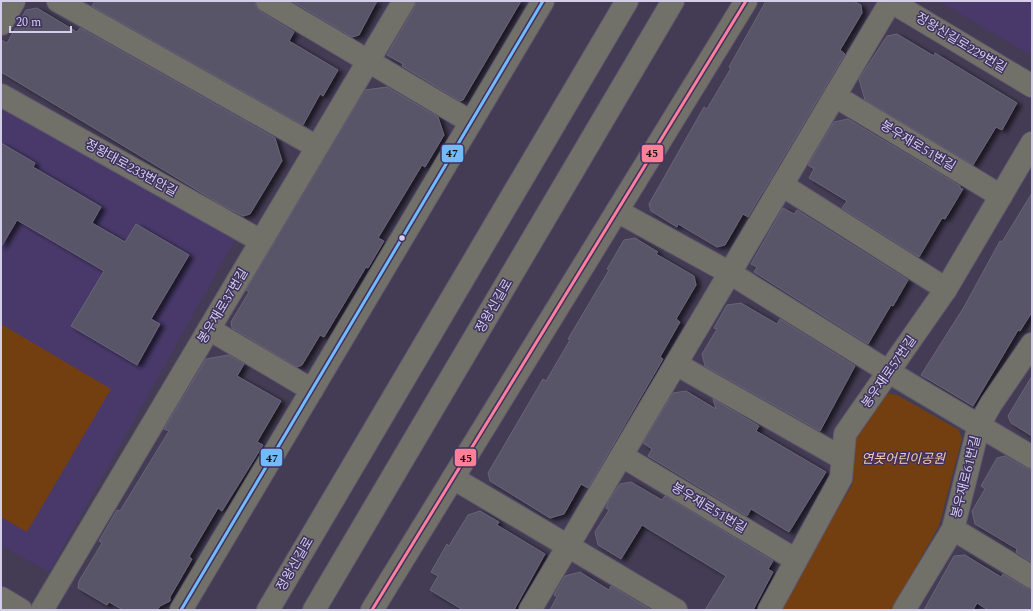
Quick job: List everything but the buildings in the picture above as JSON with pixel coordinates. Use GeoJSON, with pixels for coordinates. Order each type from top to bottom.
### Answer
{"type":"FeatureCollection","features":[{"type":"Feature","properties":{"kind":"street"},"geometry":{"type":"LineString","coordinates":[[1,24],[14,1]]}},
{"type":"Feature","properties":{"kind":"street"},"geometry":{"type":"LineString","coordinates":[[58,1],[317,147]]}},
{"type":"Feature","properties":{"kind":"street"},"geometry":{"type":"LineString","coordinates":[[267,1],[471,122]]}},
{"type":"Feature","properties":{"kind":"street","name":"봉우재로37번길"},"geometry":{"type":"LineString","coordinates":[[42,610],[404,1]]}},
{"type":"Feature","properties":{"kind":"street"},"geometry":{"type":"LineString","coordinates":[[181,610],[543,1]]}},
{"type":"Feature","properties":{"kind":"street","name":"정왕신길로"},"geometry":{"type":"LineString","coordinates":[[268,610],[627,1]]}},
{"type":"Feature","properties":{"kind":"street","name":"정왕신길로"},"geometry":{"type":"LineString","coordinates":[[314,610],[673,1]]}},
{"type":"Feature","properties":{"kind":"street"},"geometry":{"type":"LineString","coordinates":[[372,610],[746,1]]}},
{"type":"Feature","properties":{"kind":"street"},"geometry":{"type":"LineString","coordinates":[[530,610],[891,1]]}},
{"type":"Feature","properties":{"kind":"street","name":"정왕신길로229번길"},"geometry":{"type":"LineString","coordinates":[[891,1],[1032,86]]}},
{"type":"Feature","properties":{"kind":"street","name":"정왕대로233번안길"},"geometry":{"type":"LineString","coordinates":[[1,95],[261,241]]}},
{"type":"Feature","properties":{"kind":"street","name":"봉우재로51번길"},"geometry":{"type":"LineString","coordinates":[[835,96],[1002,196]]}},
{"type":"Feature","properties":{"kind":"street","name":"봉우재로57번길"},"geometry":{"type":"LineString","coordinates":[[769,610],[841,478],[842,458],[846,434],[946,289],[1002,196],[1032,142]]}},
{"type":"Feature","properties":{"kind":"street"},"geometry":{"type":"LineString","coordinates":[[782,185],[946,289]]}},
{"type":"Feature","properties":{"kind":"street"},"geometry":{"type":"LineString","coordinates":[[617,211],[730,274],[889,372],[979,425]]}},
{"type":"Feature","properties":{"kind":"street"},"geometry":{"type":"LineString","coordinates":[[209,329],[312,390]]}},
{"type":"Feature","properties":{"kind":"street","name":"봉우재로61번길"},"geometry":{"type":"LineString","coordinates":[[904,610],[953,529],[979,425],[991,404],[1032,344]]}},
{"type":"Feature","properties":{"kind":"street"},"geometry":{"type":"LineString","coordinates":[[676,364],[842,458]]}},
{"type":"Feature","properties":{"kind":"street","name":"봉우재로61번길"},"geometry":{"type":"LineString","coordinates":[[979,425],[1032,457]]}},
{"type":"Feature","properties":{"kind":"street","name":"봉우재로51번길"},"geometry":{"type":"LineString","coordinates":[[622,456],[796,560]]}},
{"type":"Feature","properties":{"kind":"street"},"geometry":{"type":"LineString","coordinates":[[453,478],[676,610]]}},
{"type":"Feature","properties":{"kind":"street","name":"봉우재로61번길"},"geometry":{"type":"LineString","coordinates":[[953,529],[1032,577]]}},
{"type":"Feature","properties":{"kind":"street"},"geometry":{"type":"LineString","coordinates":[[1,598],[21,610]]}},
{"type":"Feature","properties":{"kind":"shaded area"},"geometry":{"type":"Polygon","coordinates":[[[939,1],[1032,1],[1032,56],[939,1]]]}},
{"type":"Feature","properties":{"kind":"shaded area"},"geometry":{"type":"Polygon","coordinates":[[[1,108],[235,240],[49,572],[1,545],[1,108]]]}},
{"type":"Feature","properties":{"kind":"green space"},"geometry":{"type":"Polygon","coordinates":[[[1,324],[111,389],[27,532],[1,517],[1,324]]]}},
{"type":"Feature","properties":{"kind":"green space","name":"연못어린이공원"},"geometry":{"type":"Polygon","coordinates":[[[881,392],[897,395],[959,430],[962,439],[939,526],[892,610],[777,610],[852,485],[849,444],[881,392]]]}},
{"type":"Feature","properties":{"kind":"transit line","name":"47"},"geometry":{"type":"LineString","coordinates":[[181,610],[543,1]]}},
{"type":"Feature","properties":{"kind":"transit line","name":"45"},"geometry":{"type":"LineString","coordinates":[[372,610],[746,1]]}}]}
